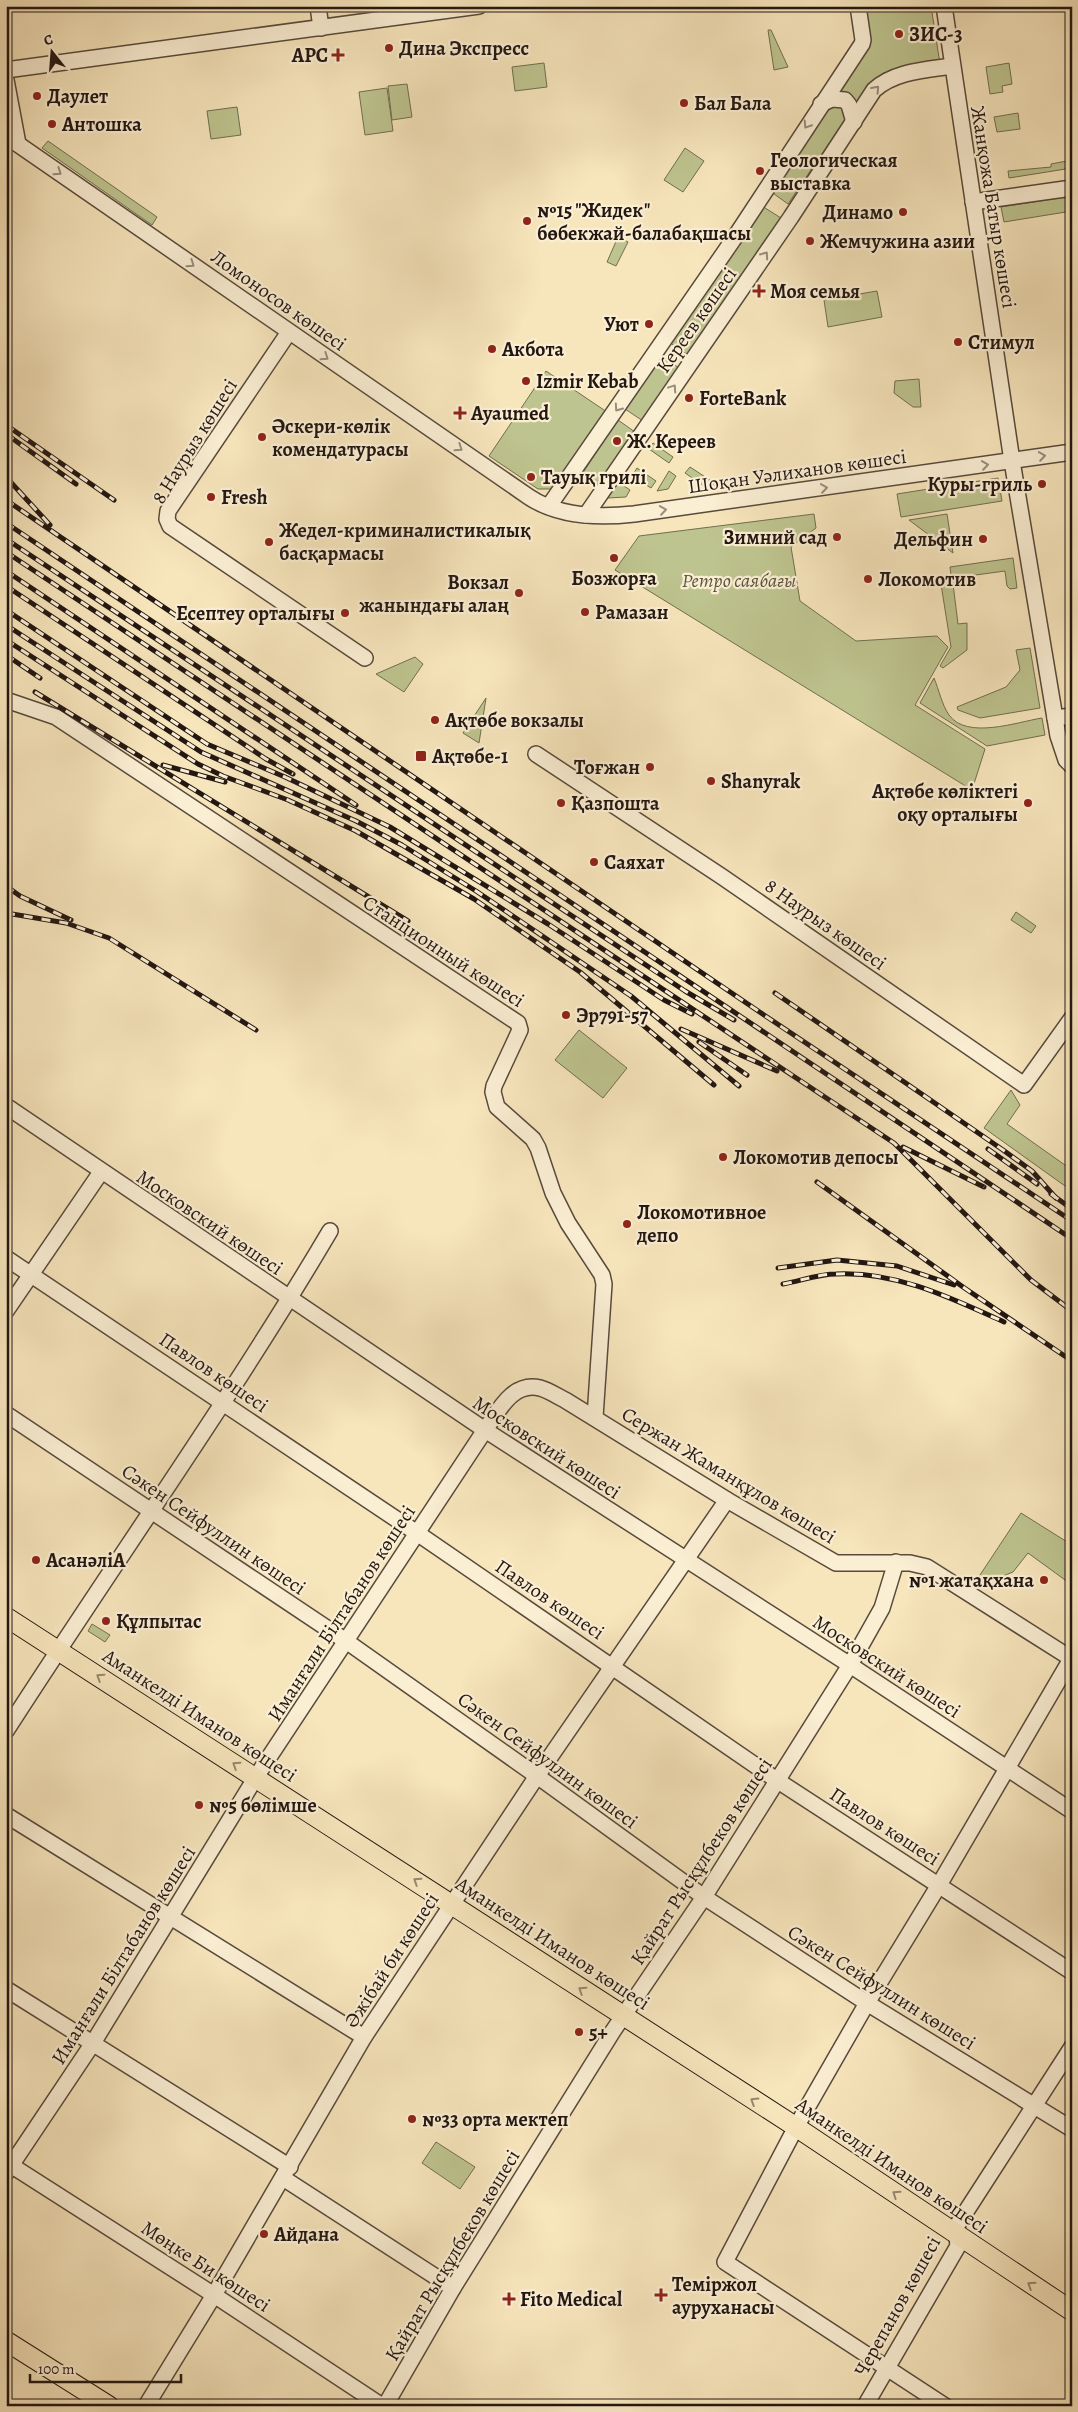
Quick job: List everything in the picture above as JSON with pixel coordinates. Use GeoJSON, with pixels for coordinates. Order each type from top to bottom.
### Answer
{"type":"FeatureCollection","features":[{"type":"Feature","properties":{"kind":"main road","name":"Аманкелді Иманов көшесі"},"geometry":{"type":"LineString","coordinates":[[6,1617],[796,2127],[1072,2311]]}},
{"type":"Feature","properties":{"kind":"main road"},"geometry":{"type":"LineString","coordinates":[[6,2341],[109,2406]]}},
{"type":"Feature","properties":{"kind":"street"},"geometry":{"type":"LineString","coordinates":[[318,6],[321,28]]}},
{"type":"Feature","properties":{"kind":"street"},"geometry":{"type":"LineString","coordinates":[[6,70],[478,6]]}},
{"type":"Feature","properties":{"kind":"street","name":"Кереев көшесі"},"geometry":{"type":"LineString","coordinates":[[549,506],[722,256],[863,40],[858,6]]}},
{"type":"Feature","properties":{"kind":"street","name":"Жанқожа Батыр көшесі"},"geometry":{"type":"LineString","coordinates":[[944,6],[1012,461],[1055,718],[1060,744],[1072,766]]}},
{"type":"Feature","properties":{"kind":"street","name":"Кереев көшесі"},"geometry":{"type":"LineString","coordinates":[[586,515],[791,217],[874,90],[883,82],[904,75],[952,66]]}},
{"type":"Feature","properties":{"kind":"street"},"geometry":{"type":"LineString","coordinates":[[6,80],[12,140]]}},
{"type":"Feature","properties":{"kind":"street"},"geometry":{"type":"LineString","coordinates":[[821,104],[832,100],[844,100],[849,105],[854,122]]}},
{"type":"Feature","properties":{"kind":"street","name":"Ломоносов көшесі"},"geometry":{"type":"LineString","coordinates":[[12,140],[530,497]]}},
{"type":"Feature","properties":{"kind":"street"},"geometry":{"type":"LineString","coordinates":[[973,202],[1072,188]]}},
{"type":"Feature","properties":{"kind":"street","name":"8 Наурыз көшесі"},"geometry":{"type":"LineString","coordinates":[[289,332],[168,511],[167,519],[170,526],[174,529],[365,658]]}},
{"type":"Feature","properties":{"kind":"street","name":"Шоқан Уәлиханов көшесі"},"geometry":{"type":"LineString","coordinates":[[530,497],[549,506],[586,515],[634,514],[1072,452]]}},
{"type":"Feature","properties":{"kind":"street","name":"Станционный көшесі"},"geometry":{"type":"LineString","coordinates":[[6,700],[56,717],[518,1023],[520,1030],[494,1086],[494,1101],[497,1107],[532,1139],[538,1148],[553,1193],[568,1223],[602,1275],[604,1284],[595,1417]]}},
{"type":"Feature","properties":{"kind":"street"},"geometry":{"type":"LineString","coordinates":[[1055,718],[1072,716]]}},
{"type":"Feature","properties":{"kind":"street","name":"8 Наурыз көшесі"},"geometry":{"type":"LineString","coordinates":[[536,754],[721,876],[1024,1084],[1072,1018]]}},
{"type":"Feature","properties":{"kind":"street","name":"Московский көшесі"},"geometry":{"type":"LineString","coordinates":[[6,1106],[485,1430],[686,1562],[850,1665],[1072,1811]]}},
{"type":"Feature","properties":{"kind":"street"},"geometry":{"type":"LineString","coordinates":[[6,1311],[101,1172]]}},
{"type":"Feature","properties":{"kind":"street"},"geometry":{"type":"LineString","coordinates":[[6,1731],[289,1299],[330,1231]]}},
{"type":"Feature","properties":{"kind":"street","name":"Павлов көшесі"},"geometry":{"type":"LineString","coordinates":[[6,1258],[417,1533],[778,1781],[1072,1972]]}},
{"type":"Feature","properties":{"kind":"street","name":"Сержан Жаманқұлов көшесі"},"geometry":{"type":"LineString","coordinates":[[526,1388],[539,1388],[595,1417],[727,1500],[836,1563],[863,1565],[896,1562],[927,1567],[1071,1659]]}},
{"type":"Feature","properties":{"kind":"street","name":"Иманғали Білтабанов көшесі"},"geometry":{"type":"LineString","coordinates":[[8,2167],[93,2043],[256,1778],[485,1430],[514,1392],[526,1388]]}},
{"type":"Feature","properties":{"kind":"street","name":"Сәкен Сейфуллин көшесі"},"geometry":{"type":"LineString","coordinates":[[6,1414],[346,1641],[538,1776],[704,1897],[867,2002],[1072,2129]]}},
{"type":"Feature","properties":{"kind":"street","name":"Әжібай би көшесі"},"geometry":{"type":"LineString","coordinates":[[146,2406],[214,2295],[364,2037],[538,1776],[727,1500]]}},
{"type":"Feature","properties":{"kind":"street","name":"Қайрат Рысқұлбеков көшесі"},"geometry":{"type":"LineString","coordinates":[[384,2406],[453,2288],[623,2017],[704,1897],[850,1665],[882,1608],[896,1562]]}},
{"type":"Feature","properties":{"kind":"street"},"geometry":{"type":"LineString","coordinates":[[945,2406],[725,2262],[796,2127],[867,2002],[939,1885],[1071,1659]]}},
{"type":"Feature","properties":{"kind":"street"},"geometry":{"type":"LineString","coordinates":[[6,1815],[364,2037]]}},
{"type":"Feature","properties":{"kind":"street"},"geometry":{"type":"LineString","coordinates":[[6,1988],[93,2043],[286,2172],[453,2288]]}},
{"type":"Feature","properties":{"kind":"street","name":"Черепанов көшесі"},"geometry":{"type":"LineString","coordinates":[[865,2406],[885,2368],[958,2246],[956,2227],[1072,2047]]}},
{"type":"Feature","properties":{"kind":"street","name":"Мөңке Би көшесі"},"geometry":{"type":"LineString","coordinates":[[8,2167],[214,2295],[384,2406]]}},
{"type":"Feature","properties":{"kind":"green space"},"geometry":{"type":"Polygon","coordinates":[[[863,6],[931,6],[940,64],[883,73],[863,93],[788,204],[770,191],[864,52],[863,6]]]}},
{"type":"Feature","properties":{"kind":"green space"},"geometry":{"type":"Polygon","coordinates":[[[768,30],[771,30],[788,67],[774,70],[768,30]]]}},
{"type":"Feature","properties":{"kind":"green space"},"geometry":{"type":"Polygon","coordinates":[[[544,63],[547,87],[515,91],[512,67],[544,63]]]}},
{"type":"Feature","properties":{"kind":"green space"},"geometry":{"type":"Polygon","coordinates":[[[1009,63],[1012,84],[1002,86],[1003,92],[990,94],[986,67],[1009,63]]]}},
{"type":"Feature","properties":{"kind":"green space"},"geometry":{"type":"Polygon","coordinates":[[[407,84],[412,117],[392,120],[388,86],[407,84]]]}},
{"type":"Feature","properties":{"kind":"green space"},"geometry":{"type":"Polygon","coordinates":[[[387,88],[393,131],[365,135],[359,92],[387,88]]]}},
{"type":"Feature","properties":{"kind":"green space"},"geometry":{"type":"Polygon","coordinates":[[[237,107],[241,135],[211,139],[207,111],[237,107]]]}},
{"type":"Feature","properties":{"kind":"green space"},"geometry":{"type":"Polygon","coordinates":[[[1018,113],[1020,129],[997,132],[994,117],[1018,113]]]}},
{"type":"Feature","properties":{"kind":"green space"},"geometry":{"type":"Polygon","coordinates":[[[48,141],[157,217],[152,225],[42,148],[48,141]]]}},
{"type":"Feature","properties":{"kind":"green space"},"geometry":{"type":"Polygon","coordinates":[[[685,148],[704,161],[683,192],[664,180],[685,148]]]}},
{"type":"Feature","properties":{"kind":"green space"},"geometry":{"type":"Polygon","coordinates":[[[1072,160],[1072,168],[1009,178],[1008,171],[1051,167],[1051,164],[1072,160]]]}},
{"type":"Feature","properties":{"kind":"green space"},"geometry":{"type":"Polygon","coordinates":[[[1072,196],[1072,211],[1004,222],[1001,207],[1072,196]]]}},
{"type":"Feature","properties":{"kind":"green space"},"geometry":{"type":"Polygon","coordinates":[[[762,206],[781,218],[688,355],[669,342],[762,206]]]}},
{"type":"Feature","properties":{"kind":"green space"},"geometry":{"type":"Polygon","coordinates":[[[618,237],[628,242],[616,266],[607,262],[618,237]]]}},
{"type":"Feature","properties":{"kind":"green space"},"geometry":{"type":"Polygon","coordinates":[[[877,291],[882,317],[828,327],[824,300],[877,291]]]}},
{"type":"Feature","properties":{"kind":"green space"},"geometry":{"type":"Polygon","coordinates":[[[661,355],[679,368],[643,421],[625,409],[661,355]]]}},
{"type":"Feature","properties":{"kind":"green space"},"geometry":{"type":"Polygon","coordinates":[[[546,371],[607,412],[552,489],[538,489],[489,456],[546,371]]]}},
{"type":"Feature","properties":{"kind":"green space"},"geometry":{"type":"Polygon","coordinates":[[[919,379],[921,407],[913,407],[894,393],[895,381],[919,379]]]}},
{"type":"Feature","properties":{"kind":"green space"},"geometry":{"type":"Polygon","coordinates":[[[618,420],[635,432],[598,486],[582,474],[618,420]]]}},
{"type":"Feature","properties":{"kind":"green space"},"geometry":{"type":"Polygon","coordinates":[[[653,443],[673,457],[669,463],[649,449],[653,443]]]}},
{"type":"Feature","properties":{"kind":"green space"},"geometry":{"type":"Polygon","coordinates":[[[690,467],[716,484],[704,486],[685,473],[690,467]]]}},
{"type":"Feature","properties":{"kind":"green space"},"geometry":{"type":"Polygon","coordinates":[[[637,468],[656,481],[651,488],[632,476],[637,468]]]}},
{"type":"Feature","properties":{"kind":"green space"},"geometry":{"type":"Polygon","coordinates":[[[669,471],[676,476],[668,489],[657,491],[669,471]]]}},
{"type":"Feature","properties":{"kind":"green space"},"geometry":{"type":"Polygon","coordinates":[[[998,478],[1002,501],[901,517],[897,494],[998,478]]]}},
{"type":"Feature","properties":{"kind":"green space"},"geometry":{"type":"Polygon","coordinates":[[[614,479],[630,490],[626,497],[608,498],[606,492],[614,479]]]}},
{"type":"Feature","properties":{"kind":"green space","name":"Ретро саябағы"},"geometry":{"type":"Polygon","coordinates":[[[814,514],[816,528],[791,547],[800,601],[856,641],[937,636],[948,647],[915,705],[985,749],[972,790],[615,570],[639,536],[814,514]]]}},
{"type":"Feature","properties":{"kind":"green space"},"geometry":{"type":"Polygon","coordinates":[[[947,514],[953,553],[909,520],[947,514]]]}},
{"type":"Feature","properties":{"kind":"green space"},"geometry":{"type":"Polygon","coordinates":[[[1013,558],[1017,588],[1010,589],[1007,586],[1005,571],[961,577],[961,583],[953,584],[958,624],[967,623],[967,650],[943,668],[940,666],[951,647],[940,578],[951,575],[950,567],[1013,558]]]}},
{"type":"Feature","properties":{"kind":"green space"},"geometry":{"type":"Polygon","coordinates":[[[1030,648],[1040,708],[980,718],[958,710],[957,707],[1006,687],[1020,670],[1016,650],[1030,648]]]}},
{"type":"Feature","properties":{"kind":"green space"},"geometry":{"type":"Polygon","coordinates":[[[415,657],[423,664],[404,692],[376,674],[415,657]]]}},
{"type":"Feature","properties":{"kind":"green space"},"geometry":{"type":"Polygon","coordinates":[[[934,678],[942,702],[949,715],[957,722],[968,727],[980,728],[1042,718],[1045,735],[987,746],[920,703],[934,678]]]}},
{"type":"Feature","properties":{"kind":"green space"},"geometry":{"type":"Polygon","coordinates":[[[486,698],[479,743],[463,733],[486,698]]]}},
{"type":"Feature","properties":{"kind":"green space"},"geometry":{"type":"Polygon","coordinates":[[[1016,912],[1036,926],[1031,933],[1011,920],[1016,912]]]}},
{"type":"Feature","properties":{"kind":"green space"},"geometry":{"type":"Polygon","coordinates":[[[579,1030],[627,1068],[603,1098],[555,1060],[579,1030]]]}},
{"type":"Feature","properties":{"kind":"green space"},"geometry":{"type":"Polygon","coordinates":[[[1011,1090],[1020,1105],[1007,1124],[1072,1170],[1072,1191],[984,1128],[1011,1090]]]}},
{"type":"Feature","properties":{"kind":"green space"},"geometry":{"type":"Polygon","coordinates":[[[1021,1513],[1072,1545],[1072,1585],[1028,1553],[1013,1572],[986,1583],[978,1578],[1021,1513]]]}},
{"type":"Feature","properties":{"kind":"green space"},"geometry":{"type":"Polygon","coordinates":[[[92,1624],[110,1635],[105,1642],[88,1631],[92,1624]]]}},
{"type":"Feature","properties":{"kind":"green space"},"geometry":{"type":"Polygon","coordinates":[[[436,2142],[475,2167],[460,2189],[422,2163],[436,2142]]]}},
{"type":"Feature","properties":{"kind":"railway"},"geometry":{"type":"LineString","coordinates":[[6,425],[114,500]]}},
{"type":"Feature","properties":{"kind":"railway"},"geometry":{"type":"LineString","coordinates":[[6,434],[76,484]]}},
{"type":"Feature","properties":{"kind":"railway"},"geometry":{"type":"LineString","coordinates":[[6,477],[50,525]]}},
{"type":"Feature","properties":{"kind":"railway"},"geometry":{"type":"LineString","coordinates":[[6,500],[764,1015],[1072,1221]]}},
{"type":"Feature","properties":{"kind":"railway"},"geometry":{"type":"LineString","coordinates":[[6,523],[1072,1239]]}},
{"type":"Feature","properties":{"kind":"railway"},"geometry":{"type":"LineString","coordinates":[[6,539],[685,991],[734,1020]]}},
{"type":"Feature","properties":{"kind":"railway"},"geometry":{"type":"LineString","coordinates":[[6,552],[894,1143],[1031,1280],[1072,1311]]}},
{"type":"Feature","properties":{"kind":"railway"},"geometry":{"type":"LineString","coordinates":[[6,571],[356,805]]}},
{"type":"Feature","properties":{"kind":"railway"},"geometry":{"type":"LineString","coordinates":[[6,586],[266,759],[293,774]]}},
{"type":"Feature","properties":{"kind":"railway"},"geometry":{"type":"LineString","coordinates":[[6,610],[207,744],[285,777],[390,827],[548,924],[664,1000],[692,1014]]}},
{"type":"Feature","properties":{"kind":"railway"},"geometry":{"type":"LineString","coordinates":[[6,625],[201,752],[356,821],[402,845],[476,891],[631,996],[739,1086]]}},
{"type":"Feature","properties":{"kind":"railway"},"geometry":{"type":"LineString","coordinates":[[6,640],[198,764],[223,776],[288,800],[356,831],[474,899],[580,972],[714,1085]]}},
{"type":"Feature","properties":{"kind":"railway"},"geometry":{"type":"LineString","coordinates":[[6,655],[40,678]]}},
{"type":"Feature","properties":{"kind":"railway"},"geometry":{"type":"LineString","coordinates":[[35,692],[408,921]]}},
{"type":"Feature","properties":{"kind":"railway"},"geometry":{"type":"LineString","coordinates":[[163,765],[225,782]]}},
{"type":"Feature","properties":{"kind":"railway"},"geometry":{"type":"LineString","coordinates":[[6,886],[20,896],[71,920]]}},
{"type":"Feature","properties":{"kind":"railway"},"geometry":{"type":"LineString","coordinates":[[6,913],[66,923],[109,938],[256,1030]]}},
{"type":"Feature","properties":{"kind":"railway"},"geometry":{"type":"LineString","coordinates":[[775,993],[1032,1171],[1056,1198]]}},
{"type":"Feature","properties":{"kind":"railway"},"geometry":{"type":"LineString","coordinates":[[681,1029],[777,1071]]}},
{"type":"Feature","properties":{"kind":"railway"},"geometry":{"type":"LineString","coordinates":[[699,1042],[747,1075]]}},
{"type":"Feature","properties":{"kind":"railway"},"geometry":{"type":"LineString","coordinates":[[903,1147],[984,1187]]}},
{"type":"Feature","properties":{"kind":"railway"},"geometry":{"type":"LineString","coordinates":[[988,1149],[1037,1184]]}},
{"type":"Feature","properties":{"kind":"railway"},"geometry":{"type":"LineString","coordinates":[[817,1182],[963,1287],[1072,1361]]}},
{"type":"Feature","properties":{"kind":"railway"},"geometry":{"type":"LineString","coordinates":[[1051,1194],[1072,1209]]}},
{"type":"Feature","properties":{"kind":"railway"},"geometry":{"type":"LineString","coordinates":[[778,1268],[837,1260],[897,1266],[954,1285]]}},
{"type":"Feature","properties":{"kind":"railway"},"geometry":{"type":"LineString","coordinates":[[783,1284],[830,1274],[858,1274],[880,1277],[943,1295],[1004,1322]]}},
{"type":"Feature","properties":{"kind":"place","name":"ЗИС-3"},"geometry":{"type":"Point","coordinates":[899,34]}},
{"type":"Feature","properties":{"kind":"place","name":"Дина Экспресс"},"geometry":{"type":"Point","coordinates":[389,48]}},
{"type":"Feature","properties":{"kind":"place","name":"АРС"},"geometry":{"type":"Point","coordinates":[338,55]}},
{"type":"Feature","properties":{"kind":"place","name":"Даулет"},"geometry":{"type":"Point","coordinates":[37,96]}},
{"type":"Feature","properties":{"kind":"place","name":"Бал Бала"},"geometry":{"type":"Point","coordinates":[684,103]}},
{"type":"Feature","properties":{"kind":"place","name":"Антошка"},"geometry":{"type":"Point","coordinates":[52,124]}},
{"type":"Feature","properties":{"kind":"place","name":"Геологическая выставка"},"geometry":{"type":"Point","coordinates":[760,171]}},
{"type":"Feature","properties":{"kind":"place","name":"Динамо"},"geometry":{"type":"Point","coordinates":[903,212]}},
{"type":"Feature","properties":{"kind":"place","name":"№15 \"Жидек\" бөбекжай-балабақшасы"},"geometry":{"type":"Point","coordinates":[527,221]}},
{"type":"Feature","properties":{"kind":"place","name":"Жемчужина азии"},"geometry":{"type":"Point","coordinates":[810,241]}},
{"type":"Feature","properties":{"kind":"place","name":"Моя семья"},"geometry":{"type":"Point","coordinates":[759,291]}},
{"type":"Feature","properties":{"kind":"place","name":"Уют"},"geometry":{"type":"Point","coordinates":[649,324]}},
{"type":"Feature","properties":{"kind":"place","name":"Стимул"},"geometry":{"type":"Point","coordinates":[958,342]}},
{"type":"Feature","properties":{"kind":"place","name":"Акбота"},"geometry":{"type":"Point","coordinates":[492,349]}},
{"type":"Feature","properties":{"kind":"place","name":"Izmir Kebab"},"geometry":{"type":"Point","coordinates":[526,381]}},
{"type":"Feature","properties":{"kind":"place","name":"ForteBank"},"geometry":{"type":"Point","coordinates":[689,398]}},
{"type":"Feature","properties":{"kind":"place","name":"Ayaumed"},"geometry":{"type":"Point","coordinates":[460,413]}},
{"type":"Feature","properties":{"kind":"place","name":"Әскери-көлік комендатурасы"},"geometry":{"type":"Point","coordinates":[262,437]}},
{"type":"Feature","properties":{"kind":"place","name":"Ж. Кереев"},"geometry":{"type":"Point","coordinates":[617,441]}},
{"type":"Feature","properties":{"kind":"place","name":"Тауық грилі"},"geometry":{"type":"Point","coordinates":[531,477]}},
{"type":"Feature","properties":{"kind":"place","name":"Куры-гриль"},"geometry":{"type":"Point","coordinates":[1042,484]}},
{"type":"Feature","properties":{"kind":"place","name":"Fresh"},"geometry":{"type":"Point","coordinates":[211,497]}},
{"type":"Feature","properties":{"kind":"place","name":"Зимний сад"},"geometry":{"type":"Point","coordinates":[837,537]}},
{"type":"Feature","properties":{"kind":"place","name":"Дельфин"},"geometry":{"type":"Point","coordinates":[983,539]}},
{"type":"Feature","properties":{"kind":"place","name":"Жедел-криминалистикалық басқармасы"},"geometry":{"type":"Point","coordinates":[269,542]}},
{"type":"Feature","properties":{"kind":"place","name":"Бозжорға"},"geometry":{"type":"Point","coordinates":[614,558]}},
{"type":"Feature","properties":{"kind":"place","name":"Локомотив"},"geometry":{"type":"Point","coordinates":[868,579]}},
{"type":"Feature","properties":{"kind":"place","name":"Вокзал жанындағы алаң"},"geometry":{"type":"Point","coordinates":[519,593]}},
{"type":"Feature","properties":{"kind":"place","name":"Рамазан"},"geometry":{"type":"Point","coordinates":[585,612]}},
{"type":"Feature","properties":{"kind":"place","name":"Есептеу орталығы"},"geometry":{"type":"Point","coordinates":[345,613]}},
{"type":"Feature","properties":{"kind":"place","name":"Ақтөбе вокзалы"},"geometry":{"type":"Point","coordinates":[435,720]}},
{"type":"Feature","properties":{"kind":"place","name":"Ақтөбе-1"},"geometry":{"type":"Point","coordinates":[421,756]}},
{"type":"Feature","properties":{"kind":"place","name":"Тоғжан"},"geometry":{"type":"Point","coordinates":[650,767]}},
{"type":"Feature","properties":{"kind":"place","name":"Shanyrak"},"geometry":{"type":"Point","coordinates":[711,781]}},
{"type":"Feature","properties":{"kind":"place","name":"Қазпошта"},"geometry":{"type":"Point","coordinates":[561,803]}},
{"type":"Feature","properties":{"kind":"place","name":"Ақтөбе көліктегі оқу орталығы"},"geometry":{"type":"Point","coordinates":[1028,803]}},
{"type":"Feature","properties":{"kind":"place","name":"Саяхат"},"geometry":{"type":"Point","coordinates":[594,862]}},
{"type":"Feature","properties":{"kind":"place","name":"Эр791-57"},"geometry":{"type":"Point","coordinates":[566,1015]}},
{"type":"Feature","properties":{"kind":"place","name":"Локомотив депосы"},"geometry":{"type":"Point","coordinates":[723,1157]}},
{"type":"Feature","properties":{"kind":"place","name":"Локомотивное депо"},"geometry":{"type":"Point","coordinates":[627,1224]}},
{"type":"Feature","properties":{"kind":"place","name":"АсанәліА"},"geometry":{"type":"Point","coordinates":[36,1560]}},
{"type":"Feature","properties":{"kind":"place","name":"№1 жатақхана"},"geometry":{"type":"Point","coordinates":[1044,1580]}},
{"type":"Feature","properties":{"kind":"place","name":"Құлпытас"},"geometry":{"type":"Point","coordinates":[106,1621]}},
{"type":"Feature","properties":{"kind":"place","name":"№5 бөлімше"},"geometry":{"type":"Point","coordinates":[199,1805]}},
{"type":"Feature","properties":{"kind":"place","name":"5+"},"geometry":{"type":"Point","coordinates":[579,2032]}},
{"type":"Feature","properties":{"kind":"place","name":"№33 орта мектеп"},"geometry":{"type":"Point","coordinates":[412,2119]}},
{"type":"Feature","properties":{"kind":"place","name":"Айдана"},"geometry":{"type":"Point","coordinates":[264,2234]}},
{"type":"Feature","properties":{"kind":"place","name":"Теміржол ауруханасы"},"geometry":{"type":"Point","coordinates":[661,2295]}},
{"type":"Feature","properties":{"kind":"place","name":"Fito Medical"},"geometry":{"type":"Point","coordinates":[509,2299]}}]}
